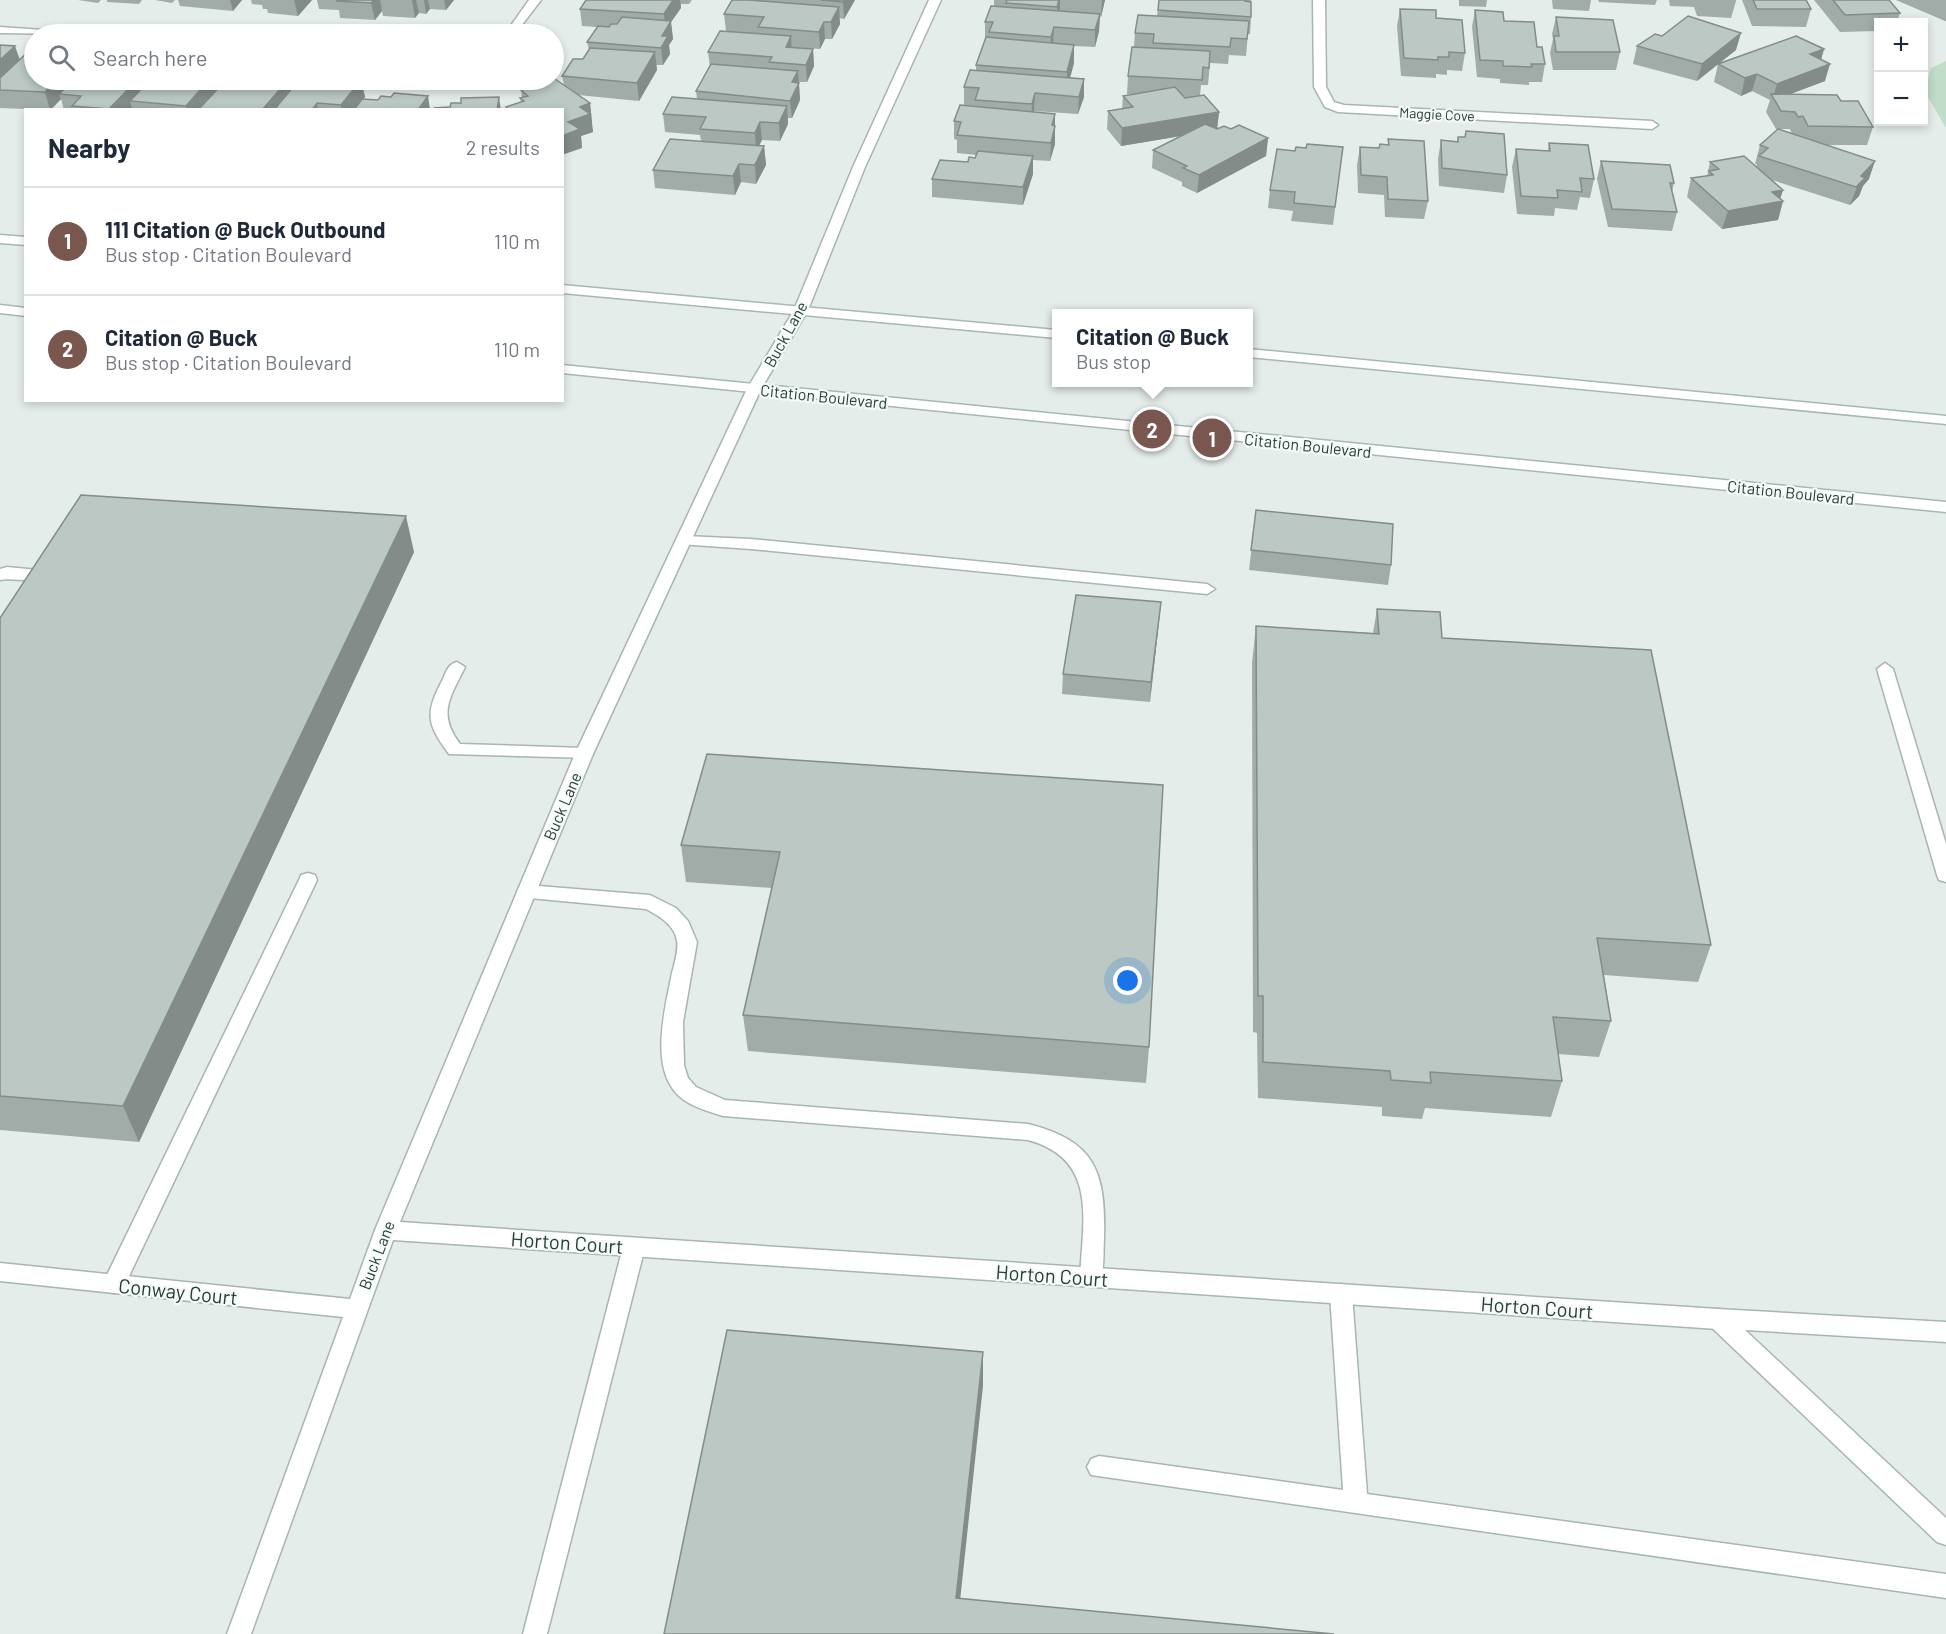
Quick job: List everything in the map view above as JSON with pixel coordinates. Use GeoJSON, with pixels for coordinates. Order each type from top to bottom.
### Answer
{"type":"FeatureCollection","features":[{"type":"Feature","properties":{"kind":"street"},"geometry":{"type":"LineString","coordinates":[[517,24],[535,0]]}},
{"type":"Feature","properties":{"kind":"street","name":"Buck Lane"},"geometry":{"type":"LineString","coordinates":[[239,1634],[355,1309],[584,754],[754,389],[801,310],[864,156],[935,0]]}},
{"type":"Feature","properties":{"kind":"street","name":"Maggie Cove"},"geometry":{"type":"LineString","coordinates":[[1319,0],[1320,87],[1329,104],[1342,109],[1652,125]]}},
{"type":"Feature","properties":{"kind":"street"},"geometry":{"type":"LineString","coordinates":[[0,30],[24,32]]}},
{"type":"Feature","properties":{"kind":"street"},"geometry":{"type":"LineString","coordinates":[[0,239],[24,241]]}},
{"type":"Feature","properties":{"kind":"street"},"geometry":{"type":"LineString","coordinates":[[564,289],[1052,334]]}},
{"type":"Feature","properties":{"kind":"street"},"geometry":{"type":"LineString","coordinates":[[0,309],[24,312]]}},
{"type":"Feature","properties":{"kind":"street"},"geometry":{"type":"LineString","coordinates":[[1253,353],[1946,420]]}},
{"type":"Feature","properties":{"kind":"street","name":"Citation Boulevard"},"geometry":{"type":"LineString","coordinates":[[564,369],[1946,507]]}},
{"type":"Feature","properties":{"kind":"street"},"geometry":{"type":"LineString","coordinates":[[685,541],[751,544],[1206,589]]}},
{"type":"Feature","properties":{"kind":"street"},"geometry":{"type":"LineString","coordinates":[[0,575],[7,572],[39,575]]}},
{"type":"Feature","properties":{"kind":"street"},"geometry":{"type":"LineString","coordinates":[[458,667],[435,714],[440,731],[454,750],[584,754]]}},
{"type":"Feature","properties":{"kind":"street"},"geometry":{"type":"LineString","coordinates":[[1885,669],[1946,875]]}},
{"type":"Feature","properties":{"kind":"street"},"geometry":{"type":"LineString","coordinates":[[114,1284],[308,880]]}},
{"type":"Feature","properties":{"kind":"street"},"geometry":{"type":"LineString","coordinates":[[526,892],[650,902],[669,913],[681,927],[687,942],[670,1052],[675,1077],[688,1093],[723,1108],[1028,1132],[1055,1140],[1073,1151],[1085,1172],[1094,1198],[1090,1277]]}},
{"type":"Feature","properties":{"kind":"street","name":"Horton Court"},"geometry":{"type":"LineString","coordinates":[[386,1230],[1718,1319],[1946,1332]]}},
{"type":"Feature","properties":{"kind":"street"},"geometry":{"type":"LineString","coordinates":[[536,1634],[634,1247]]}},
{"type":"Feature","properties":{"kind":"street","name":"Conway Court"},"geometry":{"type":"LineString","coordinates":[[0,1272],[355,1309]]}},
{"type":"Feature","properties":{"kind":"street"},"geometry":{"type":"LineString","coordinates":[[1341,1294],[1356,1503]]}},
{"type":"Feature","properties":{"kind":"street"},"geometry":{"type":"LineString","coordinates":[[1718,1319],[1946,1534]]}},
{"type":"Feature","properties":{"kind":"street"},"geometry":{"type":"LineString","coordinates":[[1099,1467],[1946,1586]]}},
{"type":"Feature","properties":{"kind":"green space"},"geometry":{"type":"Polygon","coordinates":[[[1946,61],[1946,128],[1928,97],[1931,68],[1946,61]]]}},
{"type":"Feature","properties":{"kind":"building"},"geometry":{"type":"Polygon","coordinates":[[[337,0],[374,0],[371,3],[337,0]]]}},
{"type":"Feature","properties":{"kind":"building"},"geometry":{"type":"Polygon","coordinates":[[[586,0],[673,0],[664,14],[580,9],[586,0]]]}},
{"type":"Feature","properties":{"kind":"building"},"geometry":{"type":"Polygon","coordinates":[[[732,0],[839,7],[831,22],[824,22],[819,32],[758,27],[764,17],[724,14],[732,0]]]}},
{"type":"Feature","properties":{"kind":"building"},"geometry":{"type":"Polygon","coordinates":[[[821,0],[844,0],[843,2],[821,0]]]}},
{"type":"Feature","properties":{"kind":"building"},"geometry":{"type":"Polygon","coordinates":[[[1007,0],[1059,0],[1057,7],[1006,3],[1007,0]]]}},
{"type":"Feature","properties":{"kind":"building"},"geometry":{"type":"Polygon","coordinates":[[[1159,0],[1245,0],[1251,2],[1251,17],[1158,10],[1159,0]]]}},
{"type":"Feature","properties":{"kind":"building"},"geometry":{"type":"Polygon","coordinates":[[[1753,0],[1806,0],[1811,9],[1757,9],[1753,0]]]}},
{"type":"Feature","properties":{"kind":"building"},"geometry":{"type":"Polygon","coordinates":[[[1833,0],[1889,0],[1900,13],[1845,15],[1833,0]]]}},
{"type":"Feature","properties":{"kind":"building"},"geometry":{"type":"Polygon","coordinates":[[[991,6],[1100,14],[1095,30],[1054,27],[1051,37],[989,32],[993,22],[985,22],[991,6]]]}},
{"type":"Feature","properties":{"kind":"building"},"geometry":{"type":"Polygon","coordinates":[[[1400,9],[1436,10],[1436,18],[1462,20],[1465,53],[1449,52],[1449,57],[1438,57],[1438,60],[1404,58],[1400,9]]]}},
{"type":"Feature","properties":{"kind":"building"},"geometry":{"type":"Polygon","coordinates":[[[1475,10],[1503,12],[1504,21],[1534,22],[1537,47],[1542,47],[1545,64],[1531,64],[1532,67],[1503,66],[1503,61],[1480,60],[1475,10]]]}},
{"type":"Feature","properties":{"kind":"building"},"geometry":{"type":"Polygon","coordinates":[[[1138,15],[1249,21],[1247,39],[1231,38],[1230,47],[1153,43],[1154,34],[1135,33],[1138,15]]]}},
{"type":"Feature","properties":{"kind":"building"},"geometry":{"type":"Polygon","coordinates":[[[1688,16],[1741,33],[1702,64],[1637,46],[1655,34],[1662,36],[1688,16]]]}},
{"type":"Feature","properties":{"kind":"building"},"geometry":{"type":"Polygon","coordinates":[[[622,17],[671,21],[662,36],[668,36],[661,48],[587,42],[598,26],[609,27],[611,24],[617,24],[622,17]]]}},
{"type":"Feature","properties":{"kind":"building"},"geometry":{"type":"Polygon","coordinates":[[[1556,17],[1613,20],[1620,52],[1556,52],[1554,36],[1559,36],[1556,17]]]}},
{"type":"Feature","properties":{"kind":"building"},"geometry":{"type":"Polygon","coordinates":[[[720,31],[791,36],[786,47],[813,49],[806,65],[769,62],[772,57],[708,52],[720,31]]]}},
{"type":"Feature","properties":{"kind":"building"},"geometry":{"type":"Polygon","coordinates":[[[1796,36],[1824,49],[1810,54],[1830,64],[1777,84],[1757,74],[1745,78],[1718,64],[1796,36]]]}},
{"type":"Feature","properties":{"kind":"building"},"geometry":{"type":"Polygon","coordinates":[[[986,37],[1074,45],[1067,72],[976,65],[986,37]]]}},
{"type":"Feature","properties":{"kind":"building"},"geometry":{"type":"Polygon","coordinates":[[[0,45],[15,46],[0,60],[0,45]]]}},
{"type":"Feature","properties":{"kind":"building"},"geometry":{"type":"Polygon","coordinates":[[[1132,47],[1210,51],[1209,68],[1203,67],[1202,80],[1128,76],[1132,47]]]}},
{"type":"Feature","properties":{"kind":"building"},"geometry":{"type":"Polygon","coordinates":[[[590,48],[655,52],[637,83],[564,76],[573,59],[583,59],[590,48]]]}},
{"type":"Feature","properties":{"kind":"building"},"geometry":{"type":"Polygon","coordinates":[[[24,56],[24,90],[47,90],[45,92],[0,90],[0,78],[24,56]]]}},
{"type":"Feature","properties":{"kind":"building"},"geometry":{"type":"Polygon","coordinates":[[[711,64],[798,71],[792,82],[799,83],[790,101],[696,91],[711,64]]]}},
{"type":"Feature","properties":{"kind":"building"},"geometry":{"type":"Polygon","coordinates":[[[970,70],[1084,79],[1079,97],[1035,93],[1032,104],[975,100],[979,88],[964,87],[970,70]]]}},
{"type":"Feature","properties":{"kind":"building"},"geometry":{"type":"Polygon","coordinates":[[[564,85],[590,103],[580,107],[590,114],[568,122],[580,129],[564,135],[564,108],[506,107],[524,101],[520,98],[528,96],[521,90],[564,90],[564,85]]]}},
{"type":"Feature","properties":{"kind":"building"},"geometry":{"type":"Polygon","coordinates":[[[1175,87],[1185,98],[1204,95],[1219,112],[1122,128],[1108,111],[1133,107],[1123,96],[1175,87]]]}},
{"type":"Feature","properties":{"kind":"building"},"geometry":{"type":"Polygon","coordinates":[[[63,90],[127,90],[110,108],[72,106],[81,96],[59,94],[63,90]]]}},
{"type":"Feature","properties":{"kind":"building"},"geometry":{"type":"Polygon","coordinates":[[[140,90],[200,90],[186,106],[130,101],[140,90]]]}},
{"type":"Feature","properties":{"kind":"building"},"geometry":{"type":"Polygon","coordinates":[[[217,90],[279,90],[264,108],[200,108],[217,90]]]}},
{"type":"Feature","properties":{"kind":"building"},"geometry":{"type":"Polygon","coordinates":[[[291,90],[353,90],[341,105],[317,103],[313,108],[276,108],[291,90]]]}},
{"type":"Feature","properties":{"kind":"building"},"geometry":{"type":"Polygon","coordinates":[[[394,93],[428,96],[419,108],[355,108],[362,99],[378,100],[381,96],[391,97],[394,93]]]}},
{"type":"Feature","properties":{"kind":"building"},"geometry":{"type":"Polygon","coordinates":[[[1771,94],[1837,95],[1841,101],[1858,101],[1873,127],[1808,126],[1803,116],[1798,117],[1795,112],[1781,111],[1771,94]]]}},
{"type":"Feature","properties":{"kind":"building"},"geometry":{"type":"Polygon","coordinates":[[[499,97],[497,108],[434,108],[450,107],[451,103],[461,103],[461,98],[499,97]]]}},
{"type":"Feature","properties":{"kind":"building"},"geometry":{"type":"Polygon","coordinates":[[[672,97],[787,106],[779,123],[760,122],[755,133],[700,129],[706,117],[663,114],[672,97]]]}},
{"type":"Feature","properties":{"kind":"building"},"geometry":{"type":"Polygon","coordinates":[[[960,105],[1055,114],[1051,143],[957,135],[961,122],[954,121],[960,105]]]}},
{"type":"Feature","properties":{"kind":"building"},"geometry":{"type":"Polygon","coordinates":[[[1205,124],[1217,129],[1224,126],[1231,129],[1239,125],[1268,138],[1199,175],[1183,168],[1187,166],[1153,150],[1205,124]]]}},
{"type":"Feature","properties":{"kind":"building"},"geometry":{"type":"Polygon","coordinates":[[[1778,129],[1875,161],[1861,176],[1865,178],[1856,187],[1759,156],[1768,148],[1760,145],[1778,129]]]}},
{"type":"Feature","properties":{"kind":"building"},"geometry":{"type":"Polygon","coordinates":[[[1466,131],[1504,134],[1507,175],[1442,168],[1441,140],[1458,142],[1458,137],[1465,137],[1466,131]]]}},
{"type":"Feature","properties":{"kind":"building"},"geometry":{"type":"Polygon","coordinates":[[[670,139],[764,146],[755,165],[739,164],[733,176],[653,170],[670,139]]]}},
{"type":"Feature","properties":{"kind":"building"},"geometry":{"type":"Polygon","coordinates":[[[1388,139],[1424,141],[1428,201],[1388,199],[1387,177],[1361,175],[1360,147],[1379,148],[1380,144],[1389,145],[1388,139]]]}},
{"type":"Feature","properties":{"kind":"building"},"geometry":{"type":"Polygon","coordinates":[[[1549,143],[1588,145],[1594,179],[1580,178],[1582,192],[1557,190],[1558,198],[1521,196],[1516,149],[1550,151],[1549,143]]]}},
{"type":"Feature","properties":{"kind":"building"},"geometry":{"type":"Polygon","coordinates":[[[1307,144],[1343,147],[1335,207],[1294,203],[1295,192],[1270,190],[1277,149],[1295,151],[1296,147],[1306,148],[1307,144]]]}},
{"type":"Feature","properties":{"kind":"building"},"geometry":{"type":"Polygon","coordinates":[[[978,151],[1033,156],[1023,187],[932,179],[940,160],[968,162],[969,157],[975,158],[978,151]]]}},
{"type":"Feature","properties":{"kind":"building"},"geometry":{"type":"Polygon","coordinates":[[[1744,156],[1783,190],[1772,192],[1783,201],[1728,211],[1691,178],[1713,175],[1709,171],[1719,169],[1710,162],[1744,156]]]}},
{"type":"Feature","properties":{"kind":"building"},"geometry":{"type":"Polygon","coordinates":[[[1601,161],[1670,165],[1674,183],[1670,183],[1677,212],[1612,209],[1601,161]]]}},
{"type":"Feature","properties":{"kind":"building"},"geometry":{"type":"Polygon","coordinates":[[[81,495],[406,516],[123,1106],[0,1096],[0,618],[81,495]]]}},
{"type":"Feature","properties":{"kind":"building"},"geometry":{"type":"Polygon","coordinates":[[[1256,510],[1393,524],[1391,565],[1251,550],[1256,510]]]}},
{"type":"Feature","properties":{"kind":"building"},"geometry":{"type":"Polygon","coordinates":[[[1076,595],[1161,602],[1151,682],[1063,674],[1076,595]]]}},
{"type":"Feature","properties":{"kind":"building"},"geometry":{"type":"Polygon","coordinates":[[[1377,609],[1440,612],[1442,638],[1651,650],[1711,945],[1597,938],[1611,1021],[1553,1017],[1562,1081],[1430,1072],[1431,1083],[1391,1080],[1390,1071],[1263,1062],[1263,996],[1258,996],[1256,626],[1379,634],[1377,609]]]}},
{"type":"Feature","properties":{"kind":"building"},"geometry":{"type":"Polygon","coordinates":[[[707,754],[1163,785],[1149,1047],[743,1015],[780,852],[681,845],[707,754]]]}},
{"type":"Feature","properties":{"kind":"building"},"geometry":{"type":"Polygon","coordinates":[[[727,1330],[983,1352],[956,1598],[1334,1634],[664,1634],[727,1330]]]}},
{"type":"Feature","properties":{"kind":"place","name":"Citation @ Buck"},"geometry":{"type":"Point","coordinates":[1152,429]}},
{"type":"Feature","properties":{"kind":"place","name":"111 Citation @ Buck Outbound"},"geometry":{"type":"Point","coordinates":[1212,438]}}]}
